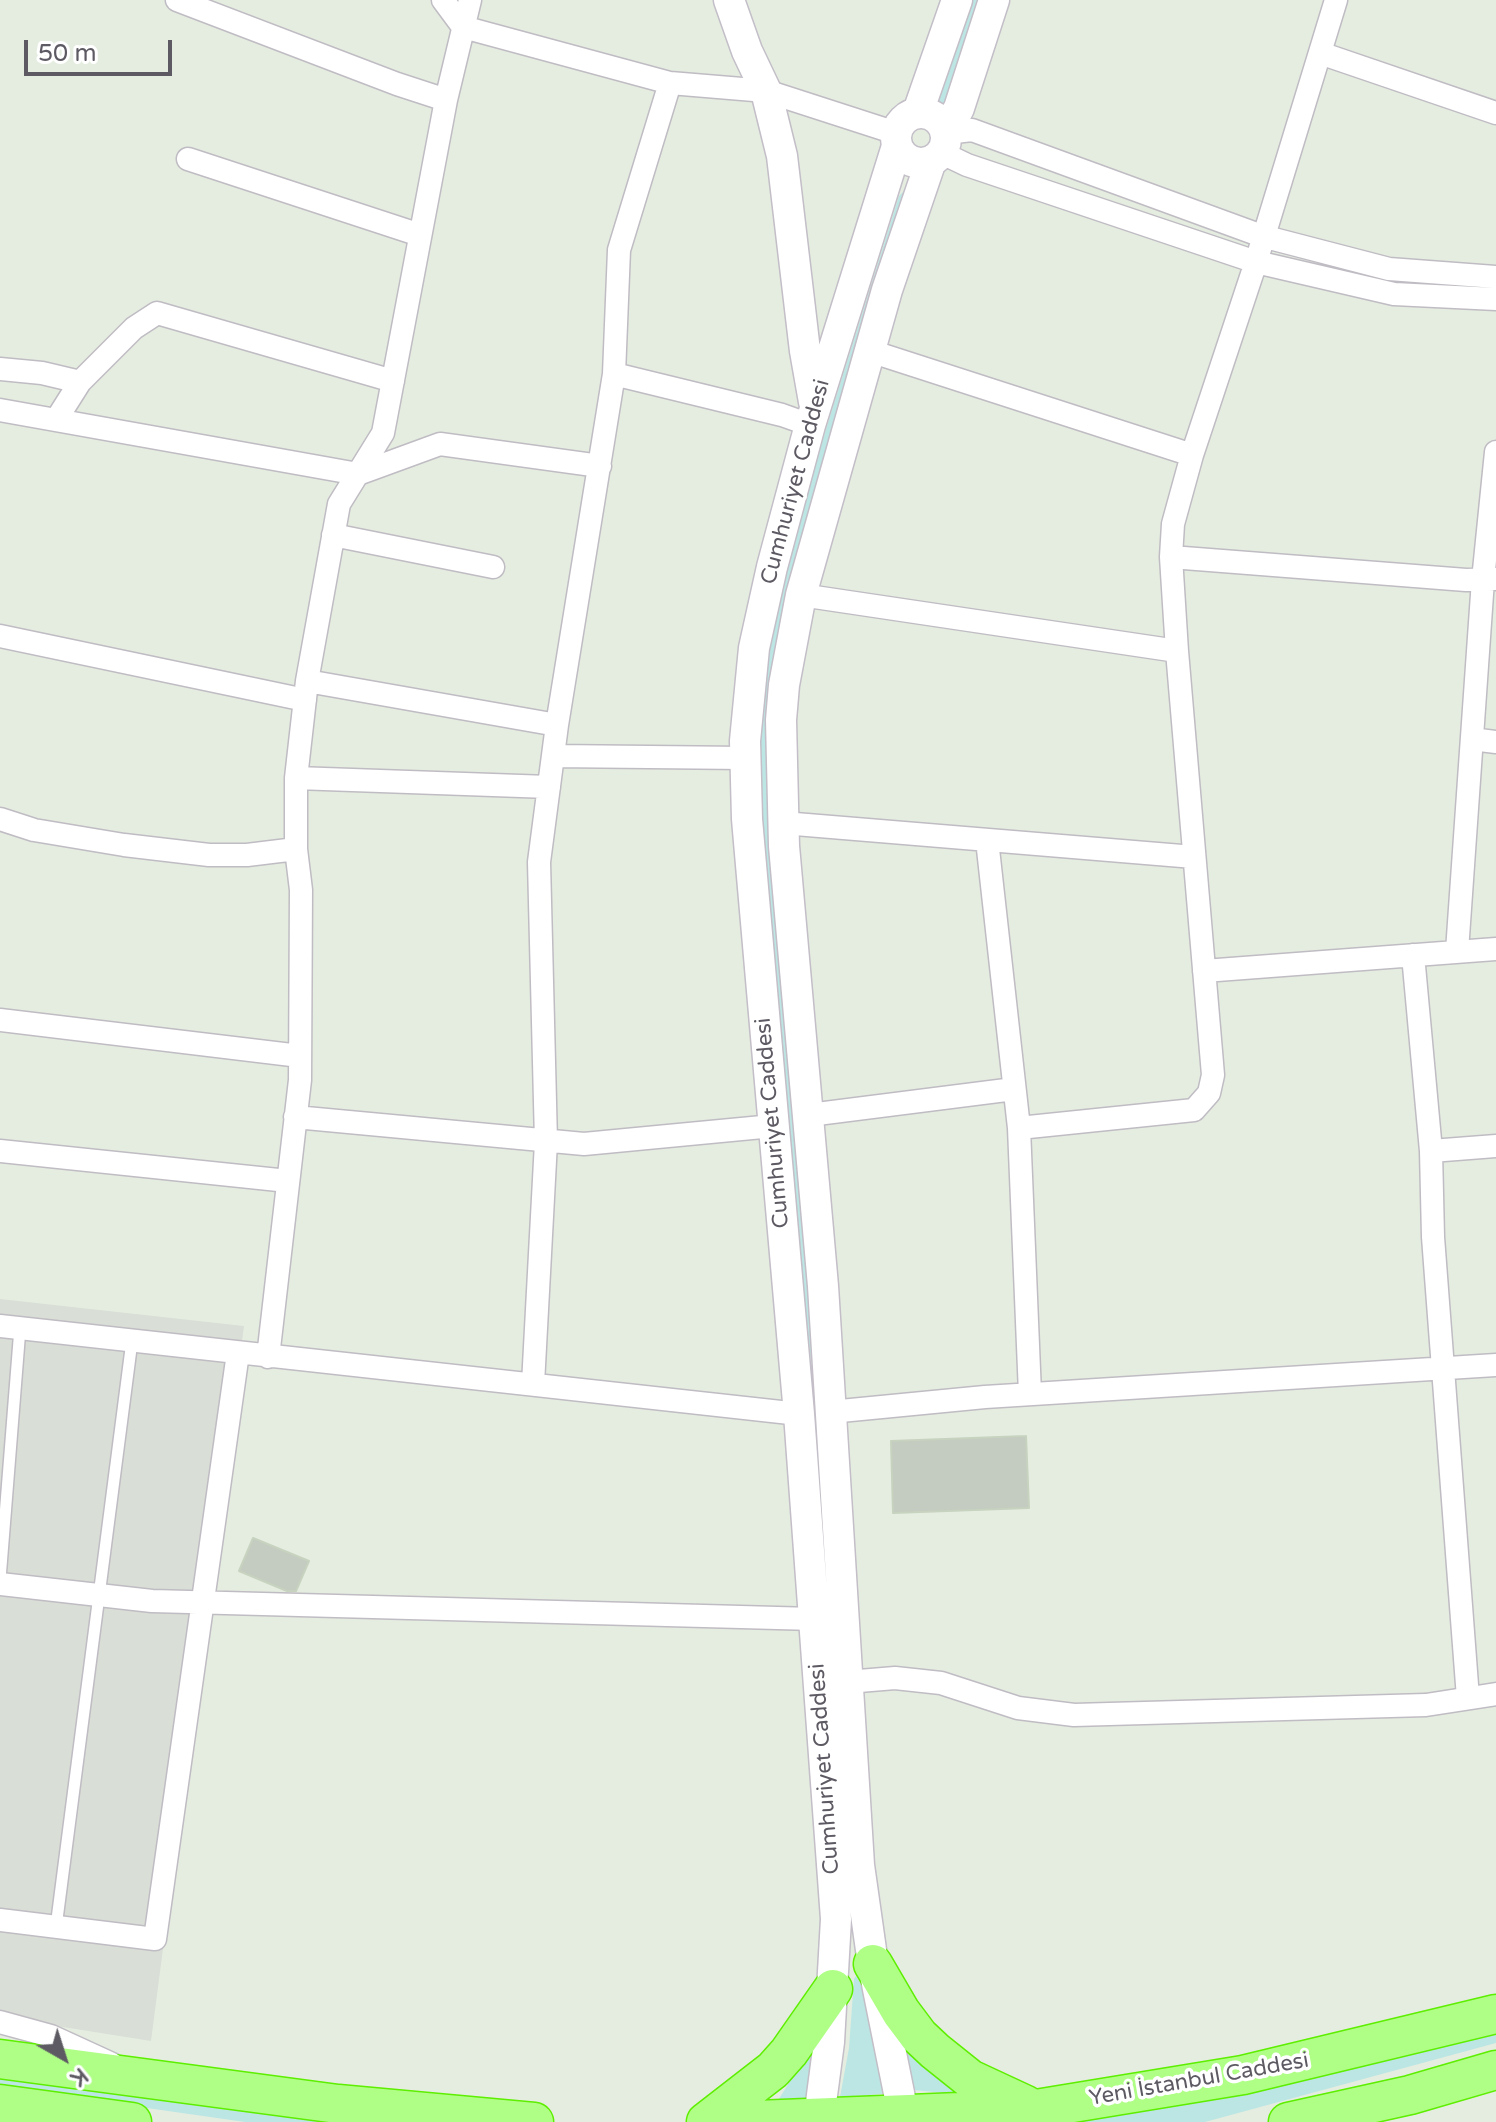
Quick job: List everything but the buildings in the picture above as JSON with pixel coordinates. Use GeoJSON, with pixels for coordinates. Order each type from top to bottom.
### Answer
{"type":"FeatureCollection","features":[{"type":"Feature","properties":{"kind":"highway"},"geometry":{"type":"LineString","coordinates":[[873,1964],[901,2012],[935,2051],[970,2079],[1036,2109]]}},
{"type":"Feature","properties":{"kind":"highway"},"geometry":{"type":"LineString","coordinates":[[706,2122],[773,2070],[833,1989]]}},
{"type":"Feature","properties":{"kind":"highway","name":"Yeni İstanbul Caddesi"},"geometry":{"type":"LineString","coordinates":[[706,2122],[901,2118],[1036,2109],[1243,2075],[1496,2014]]}},
{"type":"Feature","properties":{"kind":"highway"},"geometry":{"type":"LineString","coordinates":[[0,2059],[338,2104],[534,2122]]}},
{"type":"Feature","properties":{"kind":"highway"},"geometry":{"type":"LineString","coordinates":[[1288,2122],[1410,2095],[1496,2070]]}},
{"type":"Feature","properties":{"kind":"highway"},"geometry":{"type":"LineString","coordinates":[[0,2104],[132,2122]]}},
{"type":"Feature","properties":{"kind":"main road"},"geometry":{"type":"LineString","coordinates":[[729,0],[747,51],[766,91],[782,156],[812,416]]}},
{"type":"Feature","properties":{"kind":"main road","name":"Cumhuriyet Caddesi"},"geometry":{"type":"LineString","coordinates":[[819,2120],[829,2042],[836,1919],[799,1414],[747,819],[745,758],[750,680],[760,614],[812,416],[903,120],[918,112],[957,0]]}},
{"type":"Feature","properties":{"kind":"main road","name":"Cumhuriyet Caddesi"},"geometry":{"type":"LineString","coordinates":[[901,2118],[901,2103],[873,1964],[859,1865],[809,1115],[783,823],[781,720],[784,685],[801,595],[887,290],[940,149],[959,108],[994,0]]}},
{"type":"Feature","properties":{"kind":"main road"},"geometry":{"type":"LineString","coordinates":[[897,140],[911,161],[940,149],[935,116],[918,112]]}},
{"type":"Feature","properties":{"kind":"main road"},"geometry":{"type":"LineString","coordinates":[[799,1414],[830,1412]]}},
{"type":"Feature","properties":{"kind":"street"},"geometry":{"type":"LineString","coordinates":[[177,0],[446,100]]}},
{"type":"Feature","properties":{"kind":"street"},"geometry":{"type":"LineString","coordinates":[[443,0],[463,27],[670,83],[766,91],[897,140]]}},
{"type":"Feature","properties":{"kind":"street"},"geometry":{"type":"LineString","coordinates":[[268,1357],[300,1056],[301,890],[296,849],[296,778],[306,690],[339,504],[383,433],[446,100],[470,0]]}},
{"type":"Feature","properties":{"kind":"street"},"geometry":{"type":"LineString","coordinates":[[1019,1128],[1194,1110],[1209,1093],[1213,1075],[1177,651],[1171,557],[1173,524],[1336,0]]}},
{"type":"Feature","properties":{"kind":"street"},"geometry":{"type":"LineString","coordinates":[[1320,53],[1496,113]]}},
{"type":"Feature","properties":{"kind":"street"},"geometry":{"type":"LineString","coordinates":[[533,1384],[546,1142],[539,862],[557,725],[614,374],[619,250],[670,83]]}},
{"type":"Feature","properties":{"kind":"street"},"geometry":{"type":"LineString","coordinates":[[1496,277],[1389,269],[1262,236],[972,130],[940,149],[967,165],[1256,262],[1394,294],[1496,299]]}},
{"type":"Feature","properties":{"kind":"street"},"geometry":{"type":"LineString","coordinates":[[188,159],[420,235]]}},
{"type":"Feature","properties":{"kind":"street"},"geometry":{"type":"LineString","coordinates":[[56,420],[80,382],[134,328],[157,313],[393,381]]}},
{"type":"Feature","properties":{"kind":"street"},"geometry":{"type":"LineString","coordinates":[[870,351],[1192,455]]}},
{"type":"Feature","properties":{"kind":"street"},"geometry":{"type":"LineString","coordinates":[[0,369],[42,373],[80,382]]}},
{"type":"Feature","properties":{"kind":"street"},"geometry":{"type":"LineString","coordinates":[[614,374],[782,415],[812,416]]}},
{"type":"Feature","properties":{"kind":"street"},"geometry":{"type":"LineString","coordinates":[[0,410],[358,474],[440,444],[600,466]]}},
{"type":"Feature","properties":{"kind":"street"},"geometry":{"type":"LineString","coordinates":[[1457,951],[1472,739],[1490,579],[1496,452]]}},
{"type":"Feature","properties":{"kind":"street"},"geometry":{"type":"LineString","coordinates":[[333,535],[493,567]]}},
{"type":"Feature","properties":{"kind":"street"},"geometry":{"type":"LineString","coordinates":[[1171,557],[1466,580],[1490,579]]}},
{"type":"Feature","properties":{"kind":"street"},"geometry":{"type":"LineString","coordinates":[[801,595],[1177,651]]}},
{"type":"Feature","properties":{"kind":"street"},"geometry":{"type":"LineString","coordinates":[[0,636],[306,690],[557,725]]}},
{"type":"Feature","properties":{"kind":"street"},"geometry":{"type":"LineString","coordinates":[[1472,739],[1496,742]]}},
{"type":"Feature","properties":{"kind":"street"},"geometry":{"type":"LineString","coordinates":[[553,756],[745,758]]}},
{"type":"Feature","properties":{"kind":"street"},"geometry":{"type":"LineString","coordinates":[[296,778],[549,787]]}},
{"type":"Feature","properties":{"kind":"street"},"geometry":{"type":"LineString","coordinates":[[0,819],[34,830],[209,855],[247,855],[296,849]]}},
{"type":"Feature","properties":{"kind":"street"},"geometry":{"type":"LineString","coordinates":[[783,823],[1194,857]]}},
{"type":"Feature","properties":{"kind":"street"},"geometry":{"type":"LineString","coordinates":[[987,840],[1019,1128],[1030,1394]]}},
{"type":"Feature","properties":{"kind":"street"},"geometry":{"type":"LineString","coordinates":[[1204,971],[1496,949]]}},
{"type":"Feature","properties":{"kind":"street"},"geometry":{"type":"LineString","coordinates":[[1413,955],[1431,1151],[1433,1237],[1468,1698]]}},
{"type":"Feature","properties":{"kind":"street"},"geometry":{"type":"LineString","coordinates":[[0,1020],[300,1056]]}},
{"type":"Feature","properties":{"kind":"street"},"geometry":{"type":"LineString","coordinates":[[809,1115],[1014,1089]]}},
{"type":"Feature","properties":{"kind":"street"},"geometry":{"type":"LineString","coordinates":[[295,1117],[584,1144],[773,1126]]}},
{"type":"Feature","properties":{"kind":"street"},"geometry":{"type":"LineString","coordinates":[[1431,1151],[1496,1146]]}},
{"type":"Feature","properties":{"kind":"street"},"geometry":{"type":"LineString","coordinates":[[0,1151],[288,1181]]}},
{"type":"Feature","properties":{"kind":"street"},"geometry":{"type":"LineString","coordinates":[[10,1327],[799,1414]]}},
{"type":"Feature","properties":{"kind":"street"},"geometry":{"type":"LineString","coordinates":[[0,1920],[155,1939],[238,1353]]}},
{"type":"Feature","properties":{"kind":"street"},"geometry":{"type":"LineString","coordinates":[[830,1412],[1030,1394],[1496,1365]]}},
{"type":"Feature","properties":{"kind":"street"},"geometry":{"type":"LineString","coordinates":[[0,1582],[152,1601],[814,1619]]}},
{"type":"Feature","properties":{"kind":"street"},"geometry":{"type":"LineString","coordinates":[[847,1682],[895,1678],[941,1683],[1018,1708],[1074,1715],[1426,1705],[1496,1694]]}},
{"type":"Feature","properties":{"kind":"street"},"geometry":{"type":"LineString","coordinates":[[0,2022],[51,2036],[138,2078]]}},
{"type":"Feature","properties":{"kind":"lane"},"geometry":{"type":"LineString","coordinates":[[0,1582],[10,1327]]}},
{"type":"Feature","properties":{"kind":"lane"},"geometry":{"type":"LineString","coordinates":[[56,1927],[132,1341]]}},
{"type":"Feature","properties":{"kind":"shaded area"},"geometry":{"type":"Polygon","coordinates":[[[969,0],[978,0],[944,107],[937,107],[969,0]]]}},
{"type":"Feature","properties":{"kind":"shaded area"},"geometry":{"type":"Polygon","coordinates":[[[907,191],[780,623],[767,743],[767,781],[818,1380],[814,1382],[794,1230],[756,787],[762,667],[790,544],[899,196],[907,191]]]}},
{"type":"Feature","properties":{"kind":"shaded area"},"geometry":{"type":"Polygon","coordinates":[[[0,1299],[244,1326],[151,2041],[0,2017],[0,1299]]]}},
{"type":"Feature","properties":{"kind":"shaded area"},"geometry":{"type":"Polygon","coordinates":[[[856,1976],[861,1984],[883,2094],[840,2097],[849,2048],[856,1976]]]}},
{"type":"Feature","properties":{"kind":"shaded area"},"geometry":{"type":"Polygon","coordinates":[[[1496,2029],[1496,2043],[1205,2122],[1030,2122],[1496,2029]]]}},
{"type":"Feature","properties":{"kind":"shaded area"},"geometry":{"type":"Polygon","coordinates":[[[893,2033],[964,2095],[914,2090],[893,2033]]]}},
{"type":"Feature","properties":{"kind":"shaded area"},"geometry":{"type":"Polygon","coordinates":[[[814,2040],[809,2102],[777,2102],[795,2073],[814,2040]]]}},
{"type":"Feature","properties":{"kind":"shaded area"},"geometry":{"type":"Polygon","coordinates":[[[0,2075],[355,2122],[245,2122],[0,2087],[0,2075]]]}}]}
